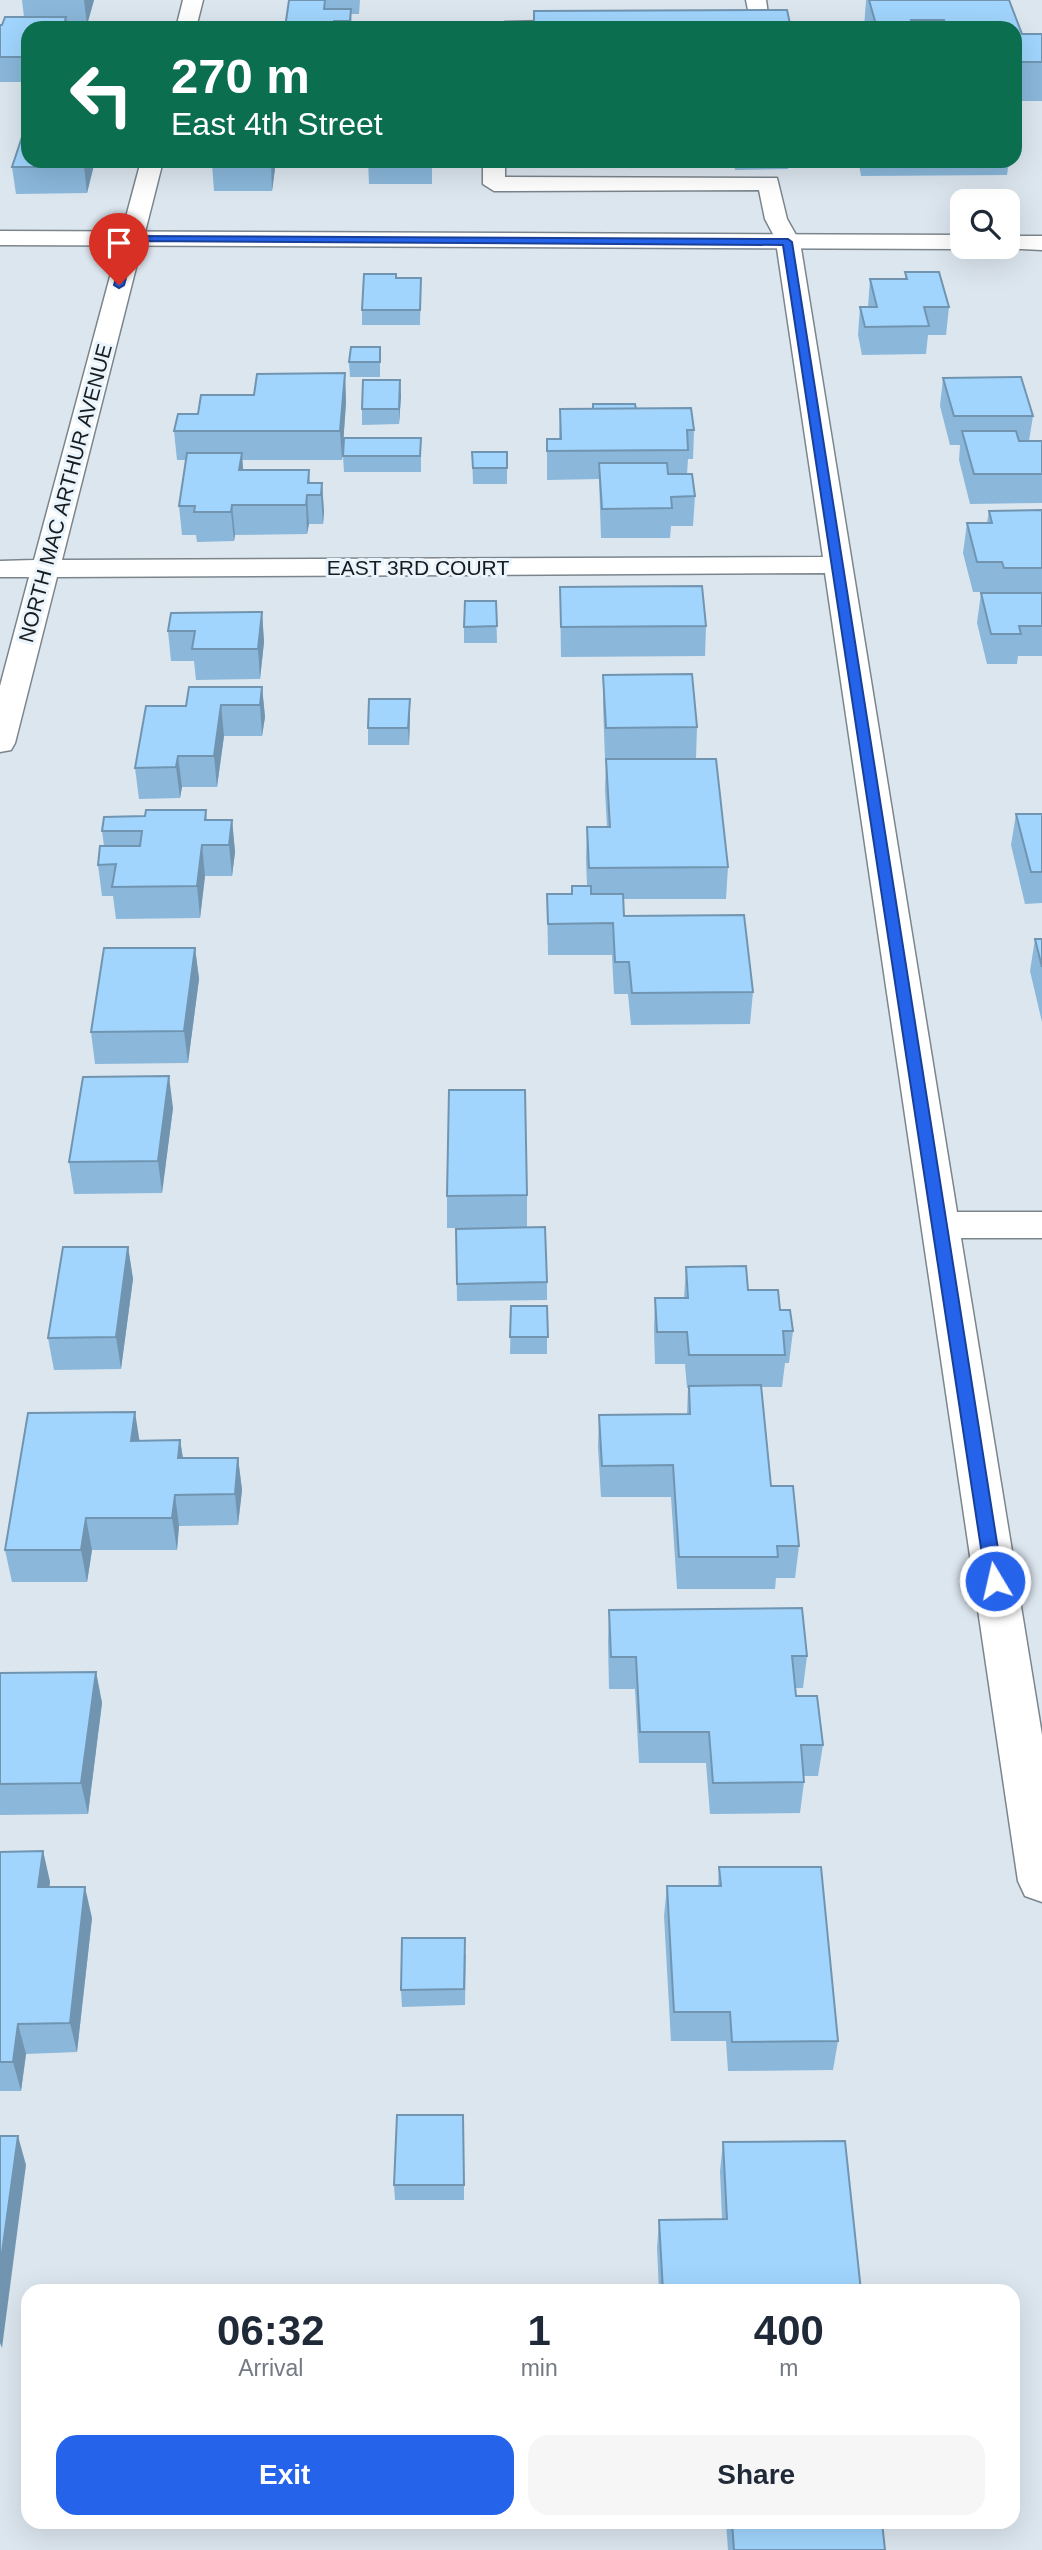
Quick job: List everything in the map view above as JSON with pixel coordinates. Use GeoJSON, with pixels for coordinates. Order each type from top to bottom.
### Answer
{"type":"FeatureCollection","features":[{"type":"Feature","properties":{"kind":"street"},"geometry":{"type":"LineString","coordinates":[[188,21],[193,0]]}},
{"type":"Feature","properties":{"kind":"street"},"geometry":{"type":"LineString","coordinates":[[756,0],[760,21]]}},
{"type":"Feature","properties":{"kind":"street","name":"NORTH MAC ARTHUR AVENUE"},"geometry":{"type":"LineString","coordinates":[[0,743],[150,168]]}},
{"type":"Feature","properties":{"kind":"street"},"geometry":{"type":"LineString","coordinates":[[494,168],[494,184],[769,183],[776,219],[788,242],[1042,1881]]}},
{"type":"Feature","properties":{"kind":"street"},"geometry":{"type":"LineString","coordinates":[[0,238],[950,242]]}},
{"type":"Feature","properties":{"kind":"street"},"geometry":{"type":"LineString","coordinates":[[1020,243],[1042,243]]}},
{"type":"Feature","properties":{"kind":"street","name":"EAST 3RD COURT"},"geometry":{"type":"LineString","coordinates":[[0,569],[836,565]]}},
{"type":"Feature","properties":{"kind":"street"},"geometry":{"type":"LineString","coordinates":[[939,1225],[1042,1225]]}},
{"type":"Feature","properties":{"kind":"building"},"geometry":{"type":"Polygon","coordinates":[[[289,0],[325,0],[324,9],[351,9],[350,21],[286,21],[289,0]]]}},
{"type":"Feature","properties":{"kind":"building"},"geometry":{"type":"Polygon","coordinates":[[[869,0],[1009,0],[1017,21],[911,20],[875,21],[869,0]]]}},
{"type":"Feature","properties":{"kind":"building"},"geometry":{"type":"Polygon","coordinates":[[[787,10],[789,21],[534,21],[534,11],[787,10]]]}},
{"type":"Feature","properties":{"kind":"building"},"geometry":{"type":"Polygon","coordinates":[[[5,17],[66,17],[65,21],[21,21],[21,57],[0,57],[5,17]]]}},
{"type":"Feature","properties":{"kind":"building"},"geometry":{"type":"Polygon","coordinates":[[[1022,34],[1042,34],[1042,62],[1022,62],[1022,34]]]}},
{"type":"Feature","properties":{"kind":"building"},"geometry":{"type":"Polygon","coordinates":[[[21,140],[21,167],[12,167],[21,140]]]}},
{"type":"Feature","properties":{"kind":"building"},"geometry":{"type":"Polygon","coordinates":[[[905,272],[939,272],[949,307],[924,307],[929,326],[865,327],[860,307],[877,307],[870,279],[907,279],[905,272]]]}},
{"type":"Feature","properties":{"kind":"building"},"geometry":{"type":"Polygon","coordinates":[[[364,274],[396,274],[396,278],[421,278],[420,310],[362,310],[364,274]]]}},
{"type":"Feature","properties":{"kind":"building"},"geometry":{"type":"Polygon","coordinates":[[[351,347],[380,347],[380,362],[349,362],[351,347]]]}},
{"type":"Feature","properties":{"kind":"building"},"geometry":{"type":"Polygon","coordinates":[[[345,373],[340,431],[174,431],[178,414],[198,414],[201,395],[254,395],[257,374],[345,373]]]}},
{"type":"Feature","properties":{"kind":"building"},"geometry":{"type":"Polygon","coordinates":[[[1021,377],[1033,416],[954,416],[943,378],[1021,377]]]}},
{"type":"Feature","properties":{"kind":"building"},"geometry":{"type":"Polygon","coordinates":[[[363,380],[400,380],[399,409],[362,409],[363,380]]]}},
{"type":"Feature","properties":{"kind":"building"},"geometry":{"type":"Polygon","coordinates":[[[593,404],[635,404],[636,409],[593,409],[593,404]]]}},
{"type":"Feature","properties":{"kind":"building"},"geometry":{"type":"Polygon","coordinates":[[[691,408],[694,430],[687,430],[688,450],[547,451],[547,439],[561,439],[560,409],[691,408]]]}},
{"type":"Feature","properties":{"kind":"building"},"geometry":{"type":"Polygon","coordinates":[[[962,431],[1016,431],[1019,441],[1042,441],[1042,474],[974,474],[962,431]]]}},
{"type":"Feature","properties":{"kind":"building"},"geometry":{"type":"Polygon","coordinates":[[[344,438],[421,438],[420,456],[343,456],[344,438]]]}},
{"type":"Feature","properties":{"kind":"building"},"geometry":{"type":"Polygon","coordinates":[[[472,452],[507,452],[507,468],[473,468],[472,452]]]}},
{"type":"Feature","properties":{"kind":"building"},"geometry":{"type":"Polygon","coordinates":[[[187,453],[242,453],[239,470],[309,470],[308,483],[322,483],[321,495],[307,495],[306,505],[232,505],[231,512],[194,512],[195,506],[179,506],[187,453]]]}},
{"type":"Feature","properties":{"kind":"building"},"geometry":{"type":"Polygon","coordinates":[[[599,463],[667,463],[668,474],[692,474],[695,496],[671,497],[672,508],[602,509],[599,463]]]}},
{"type":"Feature","properties":{"kind":"building"},"geometry":{"type":"Polygon","coordinates":[[[1042,510],[1042,568],[1004,568],[1002,562],[977,562],[967,523],[992,523],[989,511],[1042,510]]]}},
{"type":"Feature","properties":{"kind":"building"},"geometry":{"type":"Polygon","coordinates":[[[702,586],[706,626],[561,627],[560,587],[702,586]]]}},
{"type":"Feature","properties":{"kind":"building"},"geometry":{"type":"Polygon","coordinates":[[[981,593],[1042,593],[1042,626],[1019,626],[1021,634],[991,634],[981,593]]]}},
{"type":"Feature","properties":{"kind":"building"},"geometry":{"type":"Polygon","coordinates":[[[465,601],[496,601],[497,626],[464,627],[465,601]]]}},
{"type":"Feature","properties":{"kind":"building"},"geometry":{"type":"Polygon","coordinates":[[[262,612],[258,649],[192,649],[195,631],[168,631],[171,613],[262,612]]]}},
{"type":"Feature","properties":{"kind":"building"},"geometry":{"type":"Polygon","coordinates":[[[692,674],[697,727],[606,728],[603,675],[692,674]]]}},
{"type":"Feature","properties":{"kind":"building"},"geometry":{"type":"Polygon","coordinates":[[[189,687],[262,687],[260,705],[221,705],[214,756],[178,756],[176,767],[135,768],[146,706],[186,706],[189,687]]]}},
{"type":"Feature","properties":{"kind":"building"},"geometry":{"type":"Polygon","coordinates":[[[369,699],[410,699],[408,728],[368,728],[369,699]]]}},
{"type":"Feature","properties":{"kind":"building"},"geometry":{"type":"Polygon","coordinates":[[[606,759],[716,759],[728,867],[589,868],[587,827],[610,827],[606,759]]]}},
{"type":"Feature","properties":{"kind":"building"},"geometry":{"type":"Polygon","coordinates":[[[146,810],[206,810],[205,820],[232,820],[229,845],[202,845],[197,886],[112,887],[116,864],[98,865],[100,846],[140,846],[142,831],[102,831],[104,817],[145,816],[146,810]]]}},
{"type":"Feature","properties":{"kind":"building"},"geometry":{"type":"Polygon","coordinates":[[[1016,814],[1042,814],[1042,872],[1031,872],[1016,814]]]}},
{"type":"Feature","properties":{"kind":"building"},"geometry":{"type":"Polygon","coordinates":[[[572,886],[591,886],[591,894],[623,894],[624,916],[744,915],[753,992],[632,993],[629,962],[615,962],[613,923],[548,924],[547,894],[572,894],[572,886]]]}},
{"type":"Feature","properties":{"kind":"building"},"geometry":{"type":"Polygon","coordinates":[[[1035,939],[1042,939],[1042,967],[1035,939]]]}},
{"type":"Feature","properties":{"kind":"building"},"geometry":{"type":"Polygon","coordinates":[[[104,948],[195,948],[184,1031],[91,1032],[104,948]]]}},
{"type":"Feature","properties":{"kind":"building"},"geometry":{"type":"Polygon","coordinates":[[[169,1076],[158,1161],[69,1162],[83,1077],[169,1076]]]}},
{"type":"Feature","properties":{"kind":"building"},"geometry":{"type":"Polygon","coordinates":[[[449,1090],[525,1090],[527,1195],[447,1196],[449,1090]]]}},
{"type":"Feature","properties":{"kind":"building"},"geometry":{"type":"Polygon","coordinates":[[[545,1227],[547,1282],[457,1284],[456,1229],[545,1227]]]}},
{"type":"Feature","properties":{"kind":"building"},"geometry":{"type":"Polygon","coordinates":[[[63,1247],[128,1247],[116,1337],[48,1338],[63,1247]]]}},
{"type":"Feature","properties":{"kind":"building"},"geometry":{"type":"Polygon","coordinates":[[[746,1266],[748,1290],[778,1290],[780,1310],[790,1310],[793,1331],[783,1331],[785,1355],[689,1355],[687,1332],[657,1332],[655,1298],[688,1298],[686,1267],[746,1266]]]}},
{"type":"Feature","properties":{"kind":"building"},"geometry":{"type":"Polygon","coordinates":[[[511,1306],[547,1306],[548,1337],[510,1337],[511,1306]]]}},
{"type":"Feature","properties":{"kind":"building"},"geometry":{"type":"Polygon","coordinates":[[[761,1385],[771,1486],[793,1486],[799,1546],[777,1546],[778,1557],[679,1557],[673,1465],[602,1466],[599,1415],[690,1414],[689,1386],[761,1385]]]}},
{"type":"Feature","properties":{"kind":"building"},"geometry":{"type":"Polygon","coordinates":[[[135,1412],[131,1441],[180,1440],[178,1458],[238,1458],[235,1494],[175,1495],[172,1518],[86,1518],[81,1550],[5,1550],[28,1413],[135,1412]]]}},
{"type":"Feature","properties":{"kind":"building"},"geometry":{"type":"Polygon","coordinates":[[[802,1608],[807,1656],[792,1656],[796,1696],[817,1696],[823,1745],[801,1745],[804,1782],[713,1783],[709,1732],[640,1732],[636,1657],[611,1657],[609,1610],[802,1608]]]}},
{"type":"Feature","properties":{"kind":"building"},"geometry":{"type":"Polygon","coordinates":[[[96,1672],[81,1783],[0,1784],[0,1673],[96,1672]]]}},
{"type":"Feature","properties":{"kind":"building"},"geometry":{"type":"Polygon","coordinates":[[[43,1851],[38,1887],[85,1887],[70,2023],[18,2024],[13,2062],[0,2062],[0,1852],[43,1851]]]}},
{"type":"Feature","properties":{"kind":"building"},"geometry":{"type":"Polygon","coordinates":[[[719,1867],[821,1867],[838,2041],[732,2042],[730,2012],[674,2012],[667,1886],[721,1886],[719,1867]]]}},
{"type":"Feature","properties":{"kind":"building"},"geometry":{"type":"Polygon","coordinates":[[[402,1938],[465,1938],[464,1989],[401,1990],[402,1938]]]}},
{"type":"Feature","properties":{"kind":"building"},"geometry":{"type":"Polygon","coordinates":[[[397,2115],[463,2115],[464,2185],[394,2185],[397,2115]]]}},
{"type":"Feature","properties":{"kind":"building"},"geometry":{"type":"Polygon","coordinates":[[[0,2136],[18,2136],[0,2267],[0,2136]]]}},
{"type":"Feature","properties":{"kind":"building"},"geometry":{"type":"Polygon","coordinates":[[[845,2141],[860,2284],[663,2284],[659,2220],[727,2219],[723,2142],[845,2141]]]}},
{"type":"Feature","properties":{"kind":"building"},"geometry":{"type":"Polygon","coordinates":[[[732,2529],[883,2529],[885,2550],[734,2550],[732,2529]]]}},
{"type":"Feature","properties":{"kind":"route"},"geometry":{"type":"LineString","coordinates":[[119,285],[132,238],[788,242],[995,1581]]}}]}
